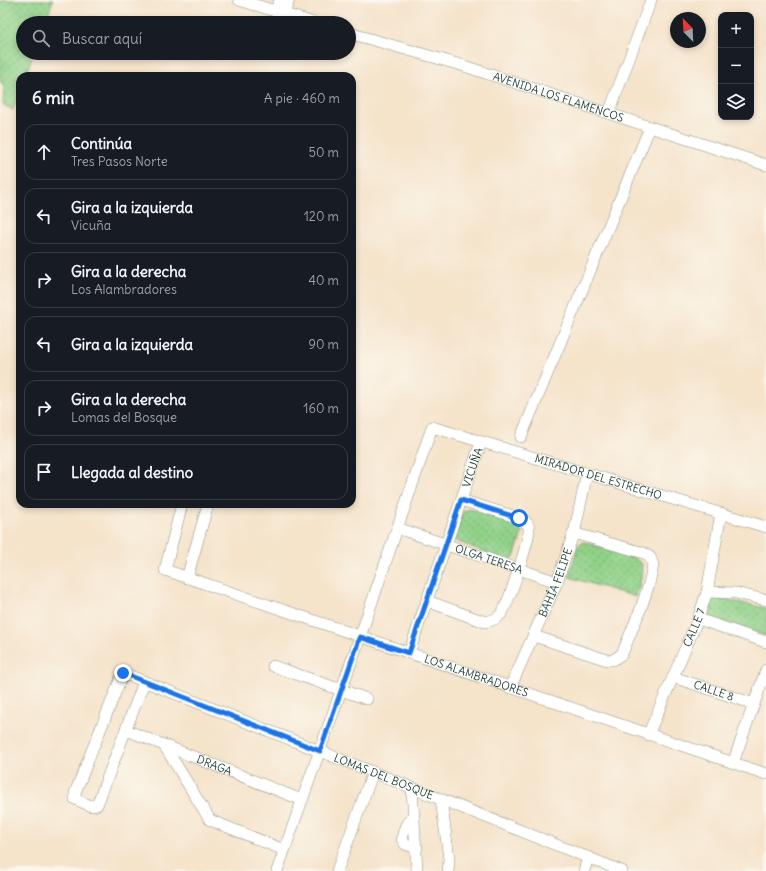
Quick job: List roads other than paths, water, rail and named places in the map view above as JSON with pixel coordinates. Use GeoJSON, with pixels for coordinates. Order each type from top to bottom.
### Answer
{"type":"FeatureCollection","features":[{"type":"Feature","properties":{"kind":"street"},"geometry":{"type":"LineString","coordinates":[[239,0],[290,16]]}},
{"type":"Feature","properties":{"kind":"street"},"geometry":{"type":"LineString","coordinates":[[280,0],[280,13]]}},
{"type":"Feature","properties":{"kind":"street"},"geometry":{"type":"LineString","coordinates":[[280,13],[289,0]]}},
{"type":"Feature","properties":{"kind":"street"},"geometry":{"type":"LineString","coordinates":[[609,114],[651,0]]}},
{"type":"Feature","properties":{"kind":"street","name":"AVENIDA LOS FLAMENCOS"},"geometry":{"type":"LineString","coordinates":[[356,35],[461,65],[766,165]]}},
{"type":"Feature","properties":{"kind":"street"},"geometry":{"type":"LineString","coordinates":[[521,437],[650,127]]}},
{"type":"Feature","properties":{"kind":"street","name":"MIRADOR DEL ESTRECHO"},"geometry":{"type":"LineString","coordinates":[[397,528],[432,427],[766,527]]}},
{"type":"Feature","properties":{"kind":"street","name":"VICUÑA"},"geometry":{"type":"LineString","coordinates":[[409,653],[481,442]]}},
{"type":"Feature","properties":{"kind":"street","name":"BAHÍA FELIPE"},"geometry":{"type":"LineString","coordinates":[[510,688],[557,582],[573,533],[588,473]]}},
{"type":"Feature","properties":{"kind":"street"},"geometry":{"type":"LineString","coordinates":[[427,601],[485,622],[494,620],[502,612],[518,569],[529,532],[527,523],[522,519],[461,500]]}},
{"type":"Feature","properties":{"kind":"street","name":"LOS ALAMBRADORES"},"geometry":{"type":"LineString","coordinates":[[181,508],[165,570],[766,774]]}},
{"type":"Feature","properties":{"kind":"street"},"geometry":{"type":"LineString","coordinates":[[187,578],[207,508]]}},
{"type":"Feature","properties":{"kind":"street","name":"CALLE 7"},"geometry":{"type":"LineString","coordinates":[[648,735],[698,619],[706,592],[721,513]]}},
{"type":"Feature","properties":{"kind":"street"},"geometry":{"type":"LineString","coordinates":[[277,871],[397,528]]}},
{"type":"Feature","properties":{"kind":"street","name":"OLGA TERESA"},"geometry":{"type":"LineString","coordinates":[[397,528],[557,582]]}},
{"type":"Feature","properties":{"kind":"street"},"geometry":{"type":"LineString","coordinates":[[534,636],[610,661],[617,659],[622,654],[641,608],[653,565],[650,557],[644,553],[573,533]]}},
{"type":"Feature","properties":{"kind":"street"},"geometry":{"type":"LineString","coordinates":[[706,592],[736,593],[766,600]]}},
{"type":"Feature","properties":{"kind":"street"},"geometry":{"type":"LineString","coordinates":[[698,619],[766,642]]}},
{"type":"Feature","properties":{"kind":"street"},"geometry":{"type":"LineString","coordinates":[[273,666],[367,699]]}},
{"type":"Feature","properties":{"kind":"street"},"geometry":{"type":"LineString","coordinates":[[732,763],[766,670]]}},
{"type":"Feature","properties":{"kind":"street","name":"LOMAS DEL BOSQUE"},"geometry":{"type":"LineString","coordinates":[[126,730],[97,805],[91,806],[75,799],[75,793],[123,673],[622,871]]}},
{"type":"Feature","properties":{"kind":"street","name":"CALLE 8"},"geometry":{"type":"LineString","coordinates":[[673,676],[754,704]]}},
{"type":"Feature","properties":{"kind":"street"},"geometry":{"type":"LineString","coordinates":[[126,730],[144,682]]}},
{"type":"Feature","properties":{"kind":"street","name":"DRAGA"},"geometry":{"type":"LineString","coordinates":[[126,730],[302,800]]}},
{"type":"Feature","properties":{"kind":"street"},"geometry":{"type":"LineString","coordinates":[[164,745],[208,818],[284,850]]}},
{"type":"Feature","properties":{"kind":"street"},"geometry":{"type":"LineString","coordinates":[[337,869],[373,772]]}},
{"type":"Feature","properties":{"kind":"street"},"geometry":{"type":"LineString","coordinates":[[412,788],[414,818],[409,820],[405,827],[402,839],[405,844],[416,848],[417,871]]}},
{"type":"Feature","properties":{"kind":"street"},"geometry":{"type":"LineString","coordinates":[[441,799],[449,860],[448,871]]}},
{"type":"Feature","properties":{"kind":"street"},"geometry":{"type":"LineString","coordinates":[[584,871],[588,857]]}}]}
